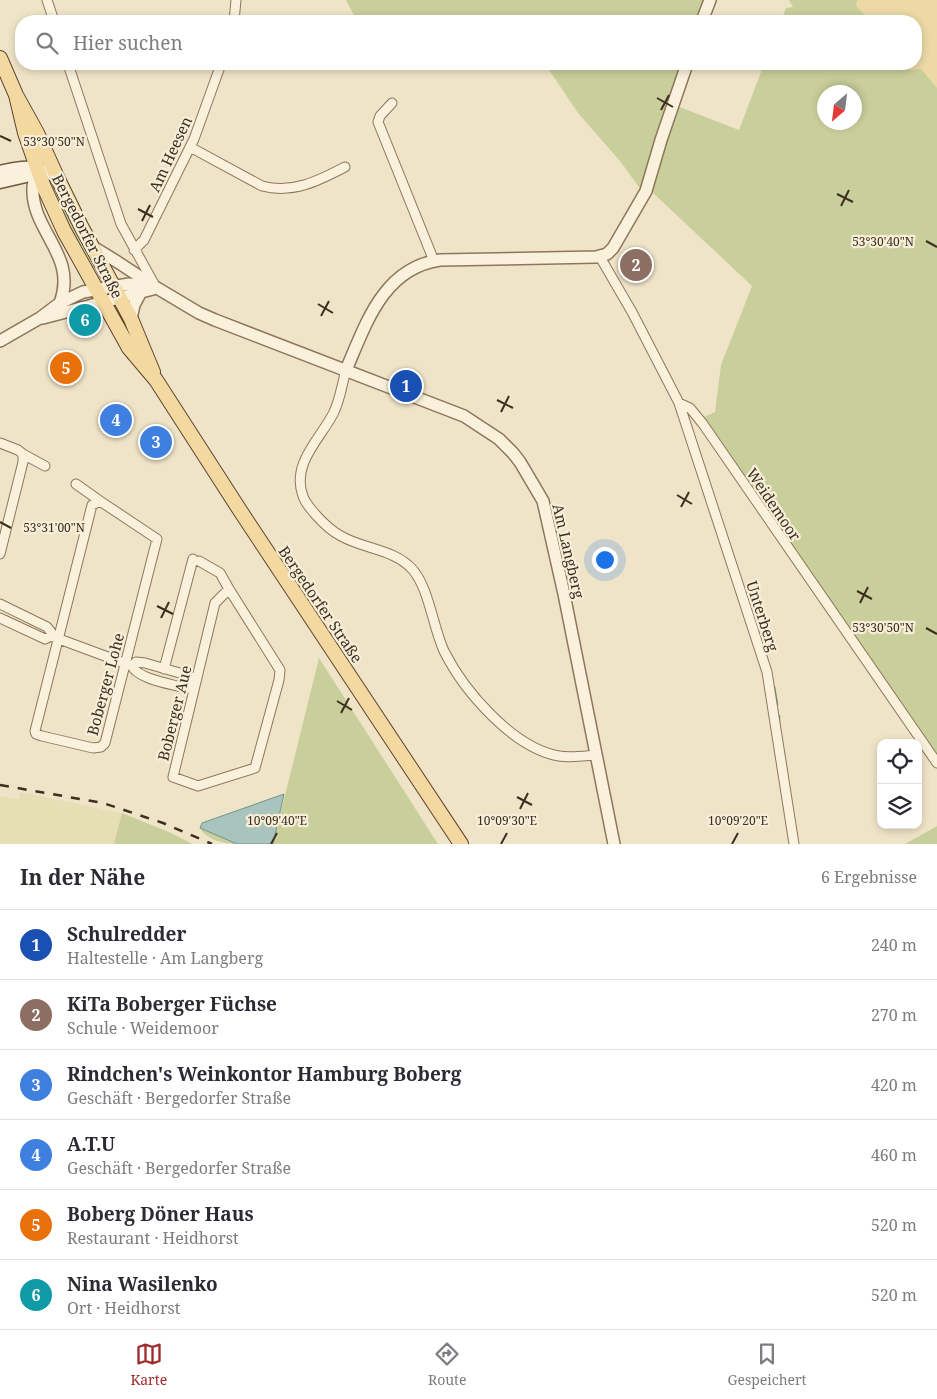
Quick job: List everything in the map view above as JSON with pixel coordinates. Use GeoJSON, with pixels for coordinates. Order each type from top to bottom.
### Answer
{"type":"FeatureCollection","features":[{"type":"Feature","properties":{"kind":"main road","name":"Bergedorfer Straße"},"geometry":{"type":"LineString","coordinates":[[0,58],[16,95],[37,133],[57,177],[131,319],[156,380]]}},
{"type":"Feature","properties":{"kind":"main road","name":"Bergedorfer Straße"},"geometry":{"type":"LineString","coordinates":[[16,95],[25,133],[37,169],[64,231],[129,348],[156,380],[461,844]]}},
{"type":"Feature","properties":{"kind":"main road"},"geometry":{"type":"LineString","coordinates":[[0,182],[22,177],[37,169],[46,155]]}},
{"type":"Feature","properties":{"kind":"main road"},"geometry":{"type":"LineString","coordinates":[[0,172],[23,167],[37,169],[57,177]]}},
{"type":"Feature","properties":{"kind":"street"},"geometry":{"type":"LineString","coordinates":[[47,0],[52,15]]}},
{"type":"Feature","properties":{"kind":"street"},"geometry":{"type":"LineString","coordinates":[[235,15],[236,0]]}},
{"type":"Feature","properties":{"kind":"street"},"geometry":{"type":"LineString","coordinates":[[704,15],[710,0]]}},
{"type":"Feature","properties":{"kind":"street","name":"Am Langberg"},"geometry":{"type":"LineString","coordinates":[[70,70],[121,224],[157,288]]}},
{"type":"Feature","properties":{"kind":"street","name":"Am Heesen"},"geometry":{"type":"LineString","coordinates":[[134,250],[144,240],[190,147],[201,122],[219,70]]}},
{"type":"Feature","properties":{"kind":"street"},"geometry":{"type":"LineString","coordinates":[[596,755],[571,757],[546,752],[517,737],[498,721],[470,692],[445,651],[420,582],[412,569],[388,554],[342,537],[323,524],[302,495],[300,478],[303,462],[334,412],[346,370],[372,311],[382,295],[407,272],[421,264],[434,261],[600,257],[607,254],[613,248],[646,191],[685,70]]}},
{"type":"Feature","properties":{"kind":"street"},"geometry":{"type":"LineString","coordinates":[[392,103],[380,116],[378,122],[434,261]]}},
{"type":"Feature","properties":{"kind":"street"},"geometry":{"type":"LineString","coordinates":[[190,147],[262,186],[275,189],[300,186],[345,167]]}},
{"type":"Feature","properties":{"kind":"street"},"geometry":{"type":"LineString","coordinates":[[37,169],[33,188],[36,209],[59,256],[62,267],[63,290],[60,303]]}},
{"type":"Feature","properties":{"kind":"street"},"geometry":{"type":"LineString","coordinates":[[93,247],[157,288]]}},
{"type":"Feature","properties":{"kind":"street","name":"Weidemoor"},"geometry":{"type":"LineString","coordinates":[[600,257],[632,312],[679,403],[690,408],[703,424],[937,763]]}},
{"type":"Feature","properties":{"kind":"street","name":"Am Langberg"},"geometry":{"type":"LineString","coordinates":[[117,292],[128,284],[157,288],[199,313],[215,320],[464,416],[499,439],[520,462],[543,501],[564,594],[614,844]]}},
{"type":"Feature","properties":{"kind":"street"},"geometry":{"type":"LineString","coordinates":[[40,318],[100,296],[117,292],[141,292],[157,288]]}},
{"type":"Feature","properties":{"kind":"street"},"geometry":{"type":"LineString","coordinates":[[0,341],[40,318],[60,303],[83,292],[100,296]]}},
{"type":"Feature","properties":{"kind":"street"},"geometry":{"type":"LineString","coordinates":[[131,319],[134,305],[141,292]]}},
{"type":"Feature","properties":{"kind":"street","name":"Unterberg"},"geometry":{"type":"LineString","coordinates":[[679,403],[767,672],[794,844]]}},
{"type":"Feature","properties":{"kind":"street"},"geometry":{"type":"LineString","coordinates":[[0,443],[18,450],[45,466]]}},
{"type":"Feature","properties":{"kind":"street"},"geometry":{"type":"LineString","coordinates":[[0,554],[23,462],[22,454]]}},
{"type":"Feature","properties":{"kind":"street","name":"Boberger Lohe"},"geometry":{"type":"LineString","coordinates":[[76,484],[158,539],[128,665],[105,743],[101,747],[93,748],[42,736],[36,734],[36,731],[54,638],[92,506],[100,501]]}},
{"type":"Feature","properties":{"kind":"street","name":"Boberger Aue"},"geometry":{"type":"LineString","coordinates":[[164,669],[196,560],[220,574],[280,670],[279,680],[255,768],[198,786],[173,777],[215,604],[229,589]]}},
{"type":"Feature","properties":{"kind":"street"},"geometry":{"type":"LineString","coordinates":[[0,604],[47,627],[54,638]]}},
{"type":"Feature","properties":{"kind":"street"},"geometry":{"type":"LineString","coordinates":[[0,618],[45,639],[54,638],[128,665],[140,675],[184,688],[189,688],[195,684],[190,676],[145,663],[136,662],[128,665]]}},
{"type":"Feature","properties":{"kind":"shaded area"},"geometry":{"type":"Polygon","coordinates":[[[20,792],[122,813],[114,844],[0,844],[0,796],[19,799],[20,792]]]}},
{"type":"Feature","properties":{"kind":"green space"},"geometry":{"type":"Polygon","coordinates":[[[346,0],[706,0],[700,15],[354,15],[346,0]]]}},
{"type":"Feature","properties":{"kind":"green space"},"geometry":{"type":"Polygon","coordinates":[[[789,0],[937,0],[937,754],[704,417],[715,412],[721,365],[752,286],[651,191],[677,106],[739,130],[762,70],[922,70],[922,15],[783,15],[786,8],[793,7],[789,0]]]}},
{"type":"Feature","properties":{"kind":"green space"},"geometry":{"type":"Polygon","coordinates":[[[549,70],[681,70],[641,190],[620,161],[578,113],[549,70]]]}},
{"type":"Feature","properties":{"kind":"green space"},"geometry":{"type":"Polygon","coordinates":[[[46,179],[48,179],[80,240],[100,268],[96,270],[81,244],[70,230],[46,179]]]}},
{"type":"Feature","properties":{"kind":"green space"},"geometry":{"type":"Polygon","coordinates":[[[319,658],[438,844],[273,844],[319,658]]]}},
{"type":"Feature","properties":{"kind":"green space"},"geometry":{"type":"Polygon","coordinates":[[[122,813],[171,833],[193,844],[114,844],[122,813]]]}},
{"type":"Feature","properties":{"kind":"green space"},"geometry":{"type":"Polygon","coordinates":[[[937,826],[937,844],[905,844],[937,826]]]}},
{"type":"Feature","properties":{"kind":"green space"},"geometry":{"type":"Polygon","coordinates":[[[200,828],[237,844],[216,840],[207,836],[200,828]]]}},
{"type":"Feature","properties":{"kind":"sand"},"geometry":{"type":"Polygon","coordinates":[[[857,0],[937,0],[937,88],[922,70],[922,15],[865,15],[856,6],[857,0]]]}},
{"type":"Feature","properties":{"kind":"water"},"geometry":{"type":"Polygon","coordinates":[[[284,794],[273,844],[237,844],[200,828],[202,823],[284,794]]]}},
{"type":"Feature","properties":{"kind":"waterway"},"geometry":{"type":"LineString","coordinates":[[774,687],[777,704]]}},
{"type":"Feature","properties":{"kind":"waterway"},"geometry":{"type":"LineString","coordinates":[[779,716],[779,722]]}},
{"type":"Feature","properties":{"kind":"railway"},"geometry":{"type":"LineString","coordinates":[[0,785],[103,803],[163,823],[212,844]]}},
{"type":"Feature","properties":{"kind":"place","name":"KiTa Boberger Füchse"},"geometry":{"type":"Point","coordinates":[636,265]}},
{"type":"Feature","properties":{"kind":"place","name":"Nina Wasilenko"},"geometry":{"type":"Point","coordinates":[85,320]}},
{"type":"Feature","properties":{"kind":"place","name":"Boberg Döner Haus"},"geometry":{"type":"Point","coordinates":[66,368]}},
{"type":"Feature","properties":{"kind":"place","name":"Schulredder"},"geometry":{"type":"Point","coordinates":[406,386]}},
{"type":"Feature","properties":{"kind":"place","name":"A.T.U"},"geometry":{"type":"Point","coordinates":[116,420]}},
{"type":"Feature","properties":{"kind":"place","name":"Rindchen's Weinkontor Hamburg Boberg"},"geometry":{"type":"Point","coordinates":[156,442]}}]}
